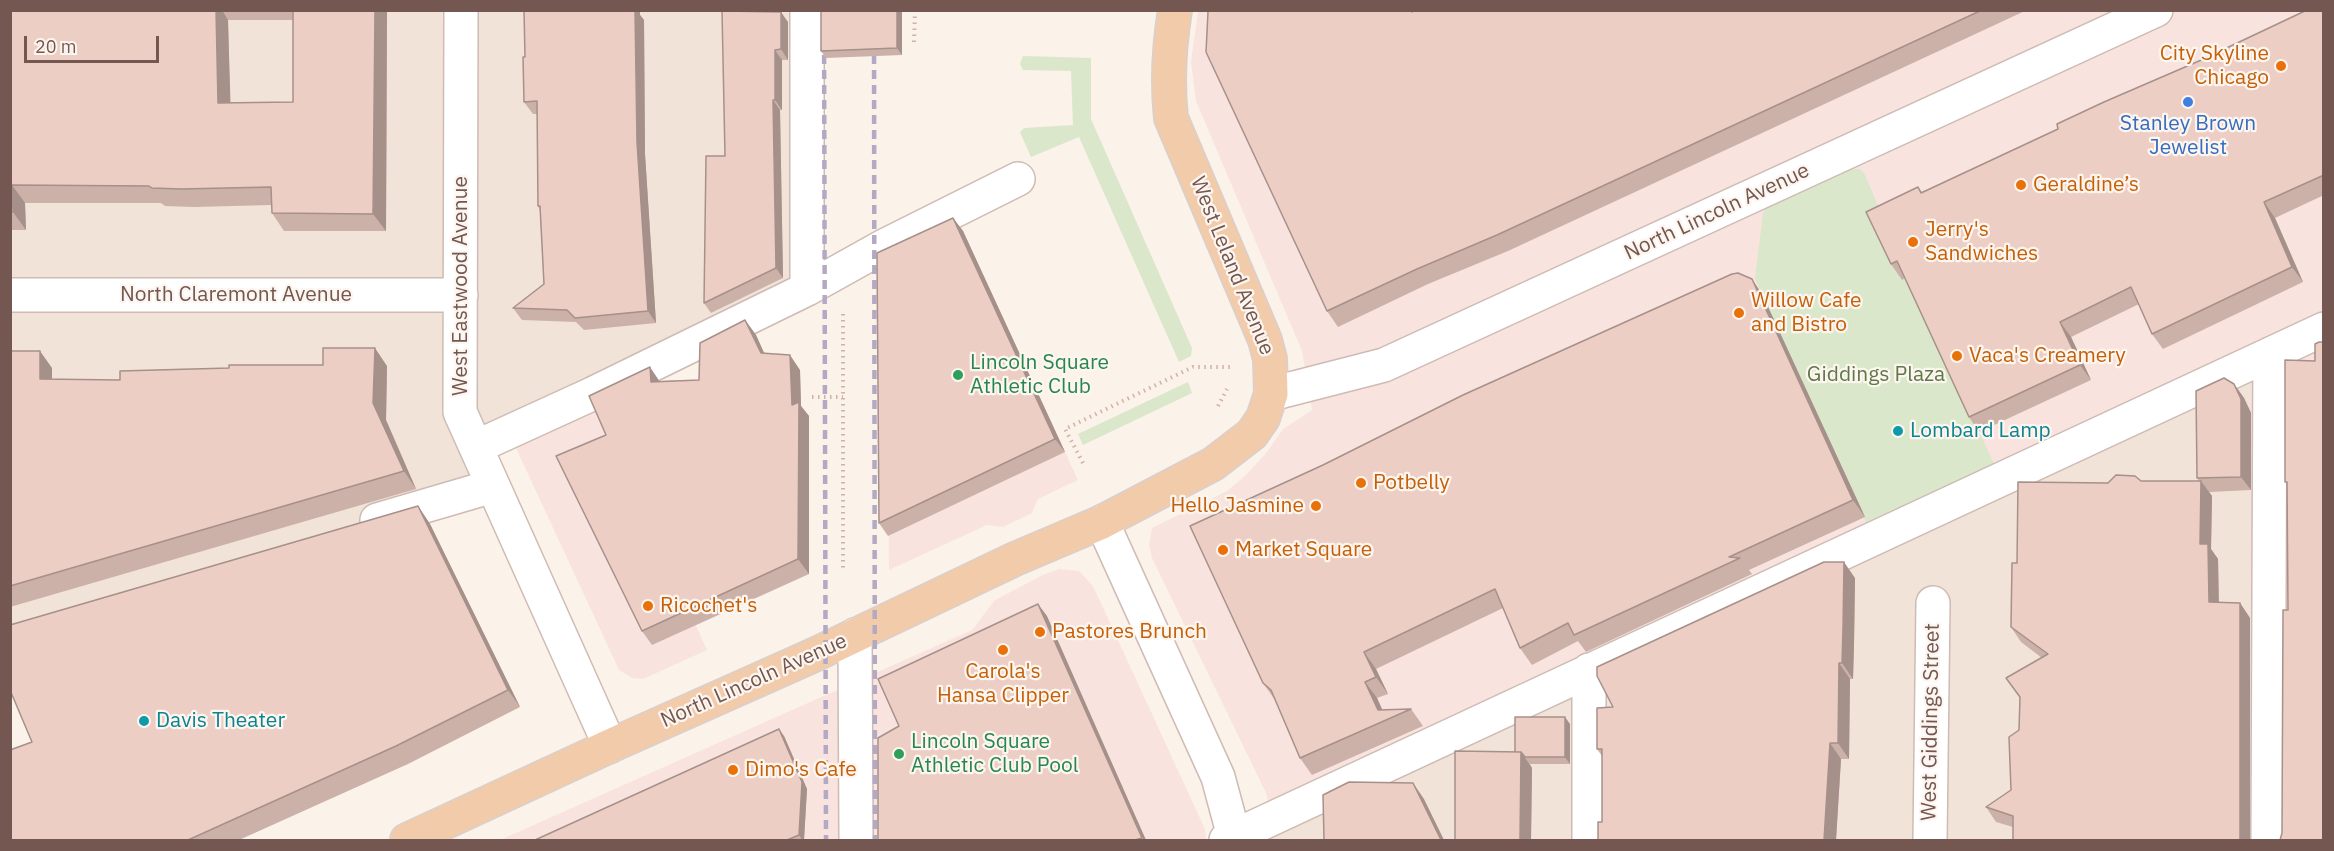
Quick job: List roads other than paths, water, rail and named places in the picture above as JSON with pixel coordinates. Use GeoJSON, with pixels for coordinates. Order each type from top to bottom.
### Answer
{"type":"FeatureCollection","features":[{"type":"Feature","properties":{"kind":"main road","name":"West Leland Avenue"},"geometry":{"type":"LineString","coordinates":[[1102,522],[1213,464],[1252,434],[1258,426],[1270,394],[1270,359],[1265,340],[1171,117],[1167,87],[1174,10]]}},
{"type":"Feature","properties":{"kind":"main road","name":"North Lincoln Avenue"},"geometry":{"type":"LineString","coordinates":[[412,839],[1014,560],[1102,522]]}},
{"type":"Feature","properties":{"kind":"street","name":"West Eastwood Avenue"},"geometry":{"type":"LineString","coordinates":[[461,10],[460,411],[610,746]]}},
{"type":"Feature","properties":{"kind":"street"},"geometry":{"type":"LineString","coordinates":[[807,10],[807,289]]}},
{"type":"Feature","properties":{"kind":"street","name":"North Lincoln Avenue"},"geometry":{"type":"LineString","coordinates":[[1270,394],[1384,365],[2156,10]]}},
{"type":"Feature","properties":{"kind":"street"},"geometry":{"type":"LineString","coordinates":[[476,447],[592,394],[807,289],[886,245],[1018,179]]}},
{"type":"Feature","properties":{"kind":"street","name":"North Claremont Avenue"},"geometry":{"type":"LineString","coordinates":[[10,295],[461,295]]}},
{"type":"Feature","properties":{"kind":"street"},"geometry":{"type":"LineString","coordinates":[[1102,522],[1218,777],[1232,839],[1589,670],[2324,329]]}},
{"type":"Feature","properties":{"kind":"street"},"geometry":{"type":"LineString","coordinates":[[2268,840],[2270,354]]}},
{"type":"Feature","properties":{"kind":"street"},"geometry":{"type":"LineString","coordinates":[[351,527],[493,486]]}},
{"type":"Feature","properties":{"kind":"street","name":"West Giddings Street"},"geometry":{"type":"LineString","coordinates":[[1930,840],[1933,603]]}},
{"type":"Feature","properties":{"kind":"street"},"geometry":{"type":"LineString","coordinates":[[853,839],[855,635]]}},
{"type":"Feature","properties":{"kind":"street"},"geometry":{"type":"LineString","coordinates":[[1589,670],[1589,840]]}},
{"type":"Feature","properties":{"kind":"railway"},"geometry":{"type":"LineString","coordinates":[[824,10],[826,840]]}},
{"type":"Feature","properties":{"kind":"railway"},"geometry":{"type":"LineString","coordinates":[[874,10],[875,840]]}},
{"type":"Feature","properties":{"kind":"place","name":"City Skyline Chicago"},"geometry":{"type":"Point","coordinates":[2281,66]}},
{"type":"Feature","properties":{"kind":"place","name":"Stanley Brown Jewelist"},"geometry":{"type":"Point","coordinates":[2188,102]}},
{"type":"Feature","properties":{"kind":"place","name":"Geraldine’s"},"geometry":{"type":"Point","coordinates":[2021,185]}},
{"type":"Feature","properties":{"kind":"place","name":"Jerry's Sandwiches"},"geometry":{"type":"Point","coordinates":[1913,242]}},
{"type":"Feature","properties":{"kind":"place","name":"Willow Cafe and Bistro"},"geometry":{"type":"Point","coordinates":[1739,313]}},
{"type":"Feature","properties":{"kind":"place","name":"Vaca's Creamery"},"geometry":{"type":"Point","coordinates":[1957,356]}},
{"type":"Feature","properties":{"kind":"place","name":"Lincoln Square Athletic Club"},"geometry":{"type":"Point","coordinates":[958,375]}},
{"type":"Feature","properties":{"kind":"place","name":"Lombard Lamp"},"geometry":{"type":"Point","coordinates":[1898,431]}},
{"type":"Feature","properties":{"kind":"place","name":"Potbelly"},"geometry":{"type":"Point","coordinates":[1361,483]}},
{"type":"Feature","properties":{"kind":"place","name":"Hello Jasmine"},"geometry":{"type":"Point","coordinates":[1316,506]}},
{"type":"Feature","properties":{"kind":"place","name":"Market Square"},"geometry":{"type":"Point","coordinates":[1223,550]}},
{"type":"Feature","properties":{"kind":"place","name":"Ricochet's"},"geometry":{"type":"Point","coordinates":[648,606]}},
{"type":"Feature","properties":{"kind":"place","name":"Pastores Brunch"},"geometry":{"type":"Point","coordinates":[1040,632]}},
{"type":"Feature","properties":{"kind":"place","name":"Carola's Hansa Clipper"},"geometry":{"type":"Point","coordinates":[1003,650]}},
{"type":"Feature","properties":{"kind":"place","name":"Davis Theater"},"geometry":{"type":"Point","coordinates":[144,721]}},
{"type":"Feature","properties":{"kind":"place","name":"Lincoln Square Athletic Club Pool"},"geometry":{"type":"Point","coordinates":[899,754]}},
{"type":"Feature","properties":{"kind":"place","name":"Dimo's Cafe"},"geometry":{"type":"Point","coordinates":[733,770]}},
{"type":"Feature","properties":{"kind":"park label","name":"Giddings Plaza"},"geometry":{"type":"Point","coordinates":[1876,375]}}]}
